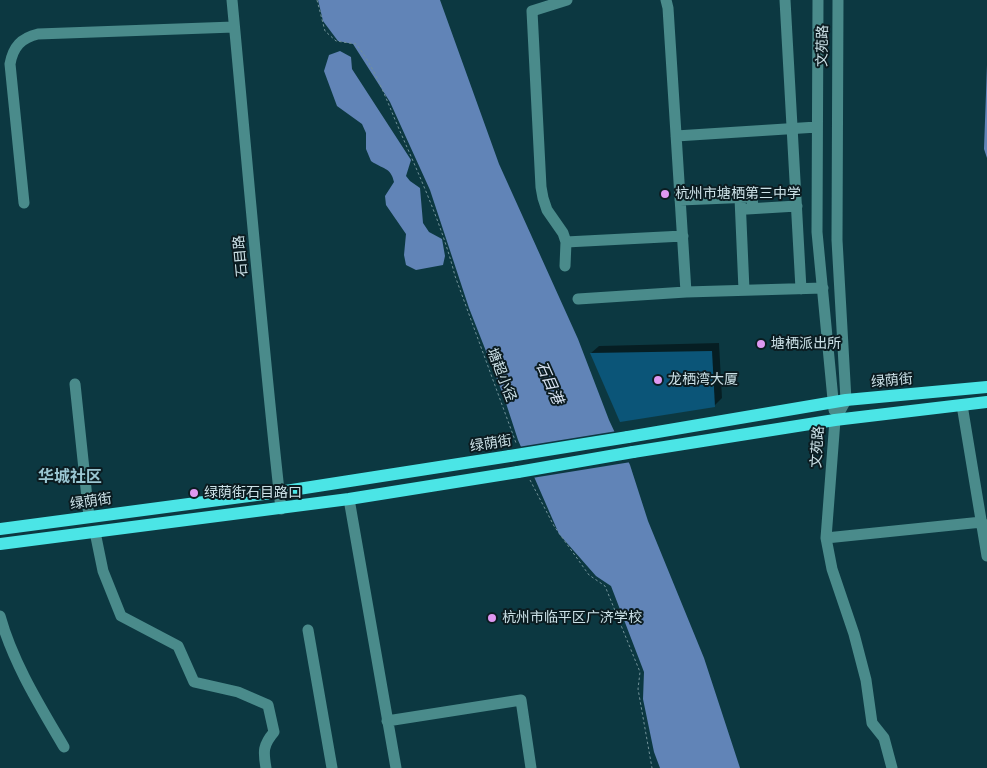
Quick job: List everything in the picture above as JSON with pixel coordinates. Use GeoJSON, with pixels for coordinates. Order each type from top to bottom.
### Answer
{"type":"FeatureCollection","features":[{"type":"Feature","properties":{"kind":"main road","name":"绿荫街"},"geometry":{"type":"LineString","coordinates":[[0,529],[280,492],[628,437],[840,401],[987,387]]}},
{"type":"Feature","properties":{"kind":"main road"},"geometry":{"type":"LineString","coordinates":[[0,544],[281,509],[523,473],[633,452],[835,420],[987,402]]}},
{"type":"Feature","properties":{"kind":"street","name":"石目路"},"geometry":{"type":"LineString","coordinates":[[232,0],[281,509]]}},
{"type":"Feature","properties":{"kind":"street"},"geometry":{"type":"LineString","coordinates":[[565,266],[566,242],[563,233],[548,210],[541,187],[532,11],[567,0]]}},
{"type":"Feature","properties":{"kind":"street"},"geometry":{"type":"LineString","coordinates":[[666,0],[686,292]]}},
{"type":"Feature","properties":{"kind":"street"},"geometry":{"type":"LineString","coordinates":[[785,0],[801,288]]}},
{"type":"Feature","properties":{"kind":"street"},"geometry":{"type":"LineString","coordinates":[[818,0],[817,232],[823,288],[840,401]]}},
{"type":"Feature","properties":{"kind":"street","name":"文苑路"},"geometry":{"type":"LineString","coordinates":[[838,0],[837,240],[840,401],[835,420],[826,538],[832,568],[857,643],[866,680],[872,723],[884,738],[892,768]]}},
{"type":"Feature","properties":{"kind":"street"},"geometry":{"type":"LineString","coordinates":[[24,203],[10,64],[16,46],[27,37],[38,34],[234,27]]}},
{"type":"Feature","properties":{"kind":"street"},"geometry":{"type":"LineString","coordinates":[[676,136],[818,127]]}},
{"type":"Feature","properties":{"kind":"street"},"geometry":{"type":"LineString","coordinates":[[680,200],[740,203],[753,208],[797,206]]}},
{"type":"Feature","properties":{"kind":"street"},"geometry":{"type":"LineString","coordinates":[[740,203],[744,290]]}},
{"type":"Feature","properties":{"kind":"street"},"geometry":{"type":"LineString","coordinates":[[566,242],[682,236]]}},
{"type":"Feature","properties":{"kind":"street"},"geometry":{"type":"LineString","coordinates":[[578,299],[686,292],[823,288]]}},
{"type":"Feature","properties":{"kind":"street"},"geometry":{"type":"LineString","coordinates":[[75,384],[89,518]]}},
{"type":"Feature","properties":{"kind":"street"},"geometry":{"type":"LineString","coordinates":[[962,405],[987,556]]}},
{"type":"Feature","properties":{"kind":"street"},"geometry":{"type":"LineString","coordinates":[[348,499],[396,768]]}},
{"type":"Feature","properties":{"kind":"street"},"geometry":{"type":"LineString","coordinates":[[826,538],[982,522]]}},
{"type":"Feature","properties":{"kind":"street"},"geometry":{"type":"LineString","coordinates":[[95,532],[103,571],[121,616],[178,646],[194,682],[238,692],[268,705],[274,732],[265,743],[264,756],[266,768]]}},
{"type":"Feature","properties":{"kind":"street"},"geometry":{"type":"LineString","coordinates":[[0,616],[3,628],[27,682],[64,748]]}},
{"type":"Feature","properties":{"kind":"street"},"geometry":{"type":"LineString","coordinates":[[308,630],[332,768]]}},
{"type":"Feature","properties":{"kind":"street"},"geometry":{"type":"LineString","coordinates":[[387,721],[521,700],[531,768]]}},
{"type":"Feature","properties":{"kind":"path","name":"塘超小径"},"geometry":{"type":"LineString","coordinates":[[317,0],[325,31],[336,41],[356,44],[375,72],[430,200],[458,285],[516,442]]}},
{"type":"Feature","properties":{"kind":"path"},"geometry":{"type":"LineString","coordinates":[[523,473],[559,533],[588,575],[605,586],[640,672],[638,689],[652,768]]}},
{"type":"Feature","properties":{"kind":"water","name":"石目港"},"geometry":{"type":"Polygon","coordinates":[[[318,0],[440,0],[499,164],[578,339],[609,420],[630,465],[648,521],[704,658],[740,768],[660,768],[654,752],[643,699],[644,672],[611,586],[596,576],[559,534],[518,440],[504,397],[469,308],[430,190],[390,102],[353,44],[338,41],[323,21],[318,0]]]}},
{"type":"Feature","properties":{"kind":"water"},"geometry":{"type":"Polygon","coordinates":[[[340,51],[351,57],[352,69],[411,160],[406,176],[420,188],[423,223],[429,232],[442,239],[445,256],[443,265],[416,270],[406,265],[404,255],[406,234],[386,205],[385,196],[394,182],[393,177],[388,171],[371,161],[366,149],[366,133],[362,124],[337,106],[324,71],[329,55],[340,51]]]}},
{"type":"Feature","properties":{"kind":"water"},"geometry":{"type":"Polygon","coordinates":[[[987,65],[987,158],[984,149],[987,65]]]}},
{"type":"Feature","properties":{"kind":"pier"},"geometry":{"type":"Polygon","coordinates":[[[617,431],[631,462],[532,478],[518,447],[617,431]]]}},
{"type":"Feature","properties":{"kind":"building","name":"龙栖湾大厦"},"geometry":{"type":"Polygon","coordinates":[[[712,351],[715,407],[620,422],[590,353],[712,351]]]}},
{"type":"Feature","properties":{"kind":"place","name":"杭州市塘栖第三中学"},"geometry":{"type":"Point","coordinates":[665,194]}},
{"type":"Feature","properties":{"kind":"place","name":"塘栖派出所"},"geometry":{"type":"Point","coordinates":[761,344]}},
{"type":"Feature","properties":{"kind":"place","name":"龙栖湾大厦"},"geometry":{"type":"Point","coordinates":[658,380]}},
{"type":"Feature","properties":{"kind":"place","name":"绿荫街石目路口"},"geometry":{"type":"Point","coordinates":[194,493]}},
{"type":"Feature","properties":{"kind":"place","name":"杭州市临平区广济学校"},"geometry":{"type":"Point","coordinates":[492,618]}},
{"type":"Feature","properties":{"kind":"district","name":"华城社区"},"geometry":{"type":"Point","coordinates":[70,478]}}]}
